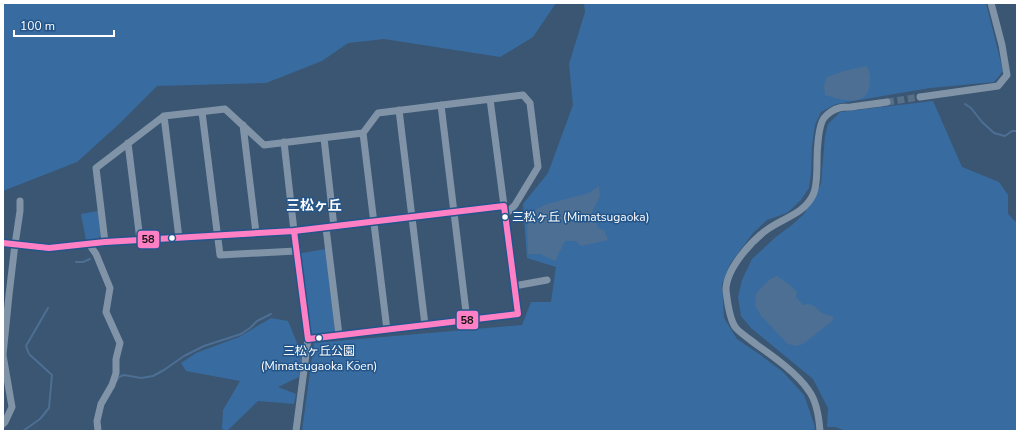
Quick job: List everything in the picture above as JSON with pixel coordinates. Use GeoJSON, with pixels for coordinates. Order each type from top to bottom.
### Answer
{"type":"FeatureCollection","features":[{"type":"Feature","properties":{"kind":"street"},"geometry":{"type":"LineString","coordinates":[[920,97],[998,86],[1007,75],[1002,45],[991,3]]}},
{"type":"Feature","properties":{"kind":"street"},"geometry":{"type":"LineString","coordinates":[[387,330],[363,133],[378,112],[523,95],[530,103],[538,167],[515,205],[505,215]]}},
{"type":"Feature","properties":{"kind":"street"},"geometry":{"type":"LineString","coordinates":[[308,339],[518,314],[490,99]]}},
{"type":"Feature","properties":{"kind":"street"},"geometry":{"type":"LineString","coordinates":[[820,431],[819,415],[816,404],[810,392],[801,380],[735,328],[730,316],[726,289],[732,269],[751,244],[766,230],[779,222],[788,219],[805,206],[813,195],[816,179],[820,128],[823,118],[838,108],[887,102]]}},
{"type":"Feature","properties":{"kind":"street"},"geometry":{"type":"LineString","coordinates":[[441,105],[467,320]]}},
{"type":"Feature","properties":{"kind":"street"},"geometry":{"type":"LineString","coordinates":[[105,242],[96,168],[164,116],[225,109],[264,145],[363,133]]}},
{"type":"Feature","properties":{"kind":"street"},"geometry":{"type":"LineString","coordinates":[[399,110],[425,325]]}},
{"type":"Feature","properties":{"kind":"street"},"geometry":{"type":"LineString","coordinates":[[202,112],[220,255],[296,251]]}},
{"type":"Feature","properties":{"kind":"street"},"geometry":{"type":"LineString","coordinates":[[164,116],[179,238]]}},
{"type":"Feature","properties":{"kind":"street"},"geometry":{"type":"LineString","coordinates":[[242,125],[256,233]]}},
{"type":"Feature","properties":{"kind":"street"},"geometry":{"type":"LineString","coordinates":[[324,138],[334,227]]}},
{"type":"Feature","properties":{"kind":"street"},"geometry":{"type":"LineString","coordinates":[[284,142],[296,251],[308,339],[296,431]]}},
{"type":"Feature","properties":{"kind":"street"},"geometry":{"type":"LineString","coordinates":[[128,144],[140,240]]}},
{"type":"Feature","properties":{"kind":"street"},"geometry":{"type":"LineString","coordinates":[[3,424],[12,407],[3,355],[6,295],[16,238],[20,201]]}},
{"type":"Feature","properties":{"kind":"street"},"geometry":{"type":"LineString","coordinates":[[3,243],[49,248],[105,242],[294,231],[504,206]]}},
{"type":"Feature","properties":{"kind":"street"},"geometry":{"type":"LineString","coordinates":[[326,228],[339,335]]}},
{"type":"Feature","properties":{"kind":"street"},"geometry":{"type":"LineString","coordinates":[[89,244],[96,254],[110,288],[106,312],[120,343],[116,359],[116,373],[112,385],[100,404],[96,421],[98,431]]}},
{"type":"Feature","properties":{"kind":"street"},"geometry":{"type":"LineString","coordinates":[[514,286],[547,280]]}},
{"type":"Feature","properties":{"kind":"shaded area"},"geometry":{"type":"Polygon","coordinates":[[[3,3],[556,3],[533,37],[500,57],[384,39],[348,43],[322,61],[266,83],[157,86],[119,124],[77,162],[3,191],[3,3]]]}},
{"type":"Feature","properties":{"kind":"shaded area"},"geometry":{"type":"Polygon","coordinates":[[[584,3],[986,3],[1003,71],[994,82],[930,88],[836,104],[821,112],[815,125],[809,188],[801,200],[787,213],[767,220],[753,233],[730,264],[722,284],[724,318],[737,339],[783,372],[804,395],[815,427],[814,431],[302,431],[314,343],[522,325],[531,302],[551,302],[556,267],[527,258],[523,204],[548,173],[573,105],[569,64],[585,12],[584,3]]]}},
{"type":"Feature","properties":{"kind":"shaded area"},"geometry":{"type":"Polygon","coordinates":[[[867,66],[870,77],[870,85],[865,96],[861,99],[846,100],[825,95],[824,85],[827,77],[844,71],[867,66]]]}},
{"type":"Feature","properties":{"kind":"shaded area"},"geometry":{"type":"Polygon","coordinates":[[[933,101],[962,167],[999,182],[1008,195],[1008,214],[1017,223],[1017,431],[846,431],[835,427],[827,427],[828,408],[813,379],[751,328],[741,316],[738,297],[742,280],[752,259],[804,214],[821,184],[825,136],[828,124],[840,112],[933,101]]]}},
{"type":"Feature","properties":{"kind":"shaded area"},"geometry":{"type":"Polygon","coordinates":[[[599,186],[600,196],[592,212],[598,228],[604,230],[608,240],[581,246],[576,241],[565,241],[555,261],[540,254],[528,254],[527,214],[547,204],[589,193],[599,186]]]}},
{"type":"Feature","properties":{"kind":"shaded area"},"geometry":{"type":"Polygon","coordinates":[[[98,211],[101,236],[97,239],[86,240],[81,214],[98,211]]]}},
{"type":"Feature","properties":{"kind":"shaded area"},"geometry":{"type":"Polygon","coordinates":[[[326,249],[335,331],[333,333],[312,336],[310,335],[297,254],[326,249]]]}},
{"type":"Feature","properties":{"kind":"shaded area"},"geometry":{"type":"Polygon","coordinates":[[[777,276],[797,292],[796,297],[803,305],[813,305],[824,314],[834,318],[803,344],[797,346],[788,344],[761,316],[755,305],[756,294],[759,290],[770,279],[777,276]]]}},
{"type":"Feature","properties":{"kind":"shaded area"},"geometry":{"type":"Polygon","coordinates":[[[271,318],[288,321],[302,355],[299,377],[278,387],[296,394],[294,404],[258,401],[227,431],[222,429],[223,410],[240,381],[186,371],[181,363],[196,353],[239,337],[271,318]]]}},
{"type":"Feature","properties":{"kind":"waterway"},"geometry":{"type":"LineString","coordinates":[[965,104],[971,108],[982,122],[994,133],[1005,136],[1012,131],[1017,131]]}},
{"type":"Feature","properties":{"kind":"waterway"},"geometry":{"type":"LineString","coordinates":[[76,262],[83,262],[90,259]]}},
{"type":"Feature","properties":{"kind":"waterway"},"geometry":{"type":"LineString","coordinates":[[23,431],[40,419],[49,408],[52,375],[29,354],[26,346],[48,308]]}},
{"type":"Feature","properties":{"kind":"waterway"},"geometry":{"type":"LineString","coordinates":[[116,382],[119,377],[124,375],[141,378],[153,376],[184,356],[204,346],[241,334],[257,321],[271,314]]}},
{"type":"Feature","properties":{"kind":"tunnel"},"geometry":{"type":"LineString","coordinates":[[887,102],[920,97]]}},
{"type":"Feature","properties":{"kind":"transit line","name":"58"},"geometry":{"type":"LineString","coordinates":[[504,206],[518,314],[308,339],[294,231],[504,206]]}},
{"type":"Feature","properties":{"kind":"transit line","name":"58"},"geometry":{"type":"LineString","coordinates":[[3,243],[49,248],[105,242],[294,231]]}},
{"type":"Feature","properties":{"kind":"place","name":"三松ヶ丘 (Mimatsugaoka)"},"geometry":{"type":"Point","coordinates":[505,217]}},
{"type":"Feature","properties":{"kind":"place","name":"三松ヶ丘公園 (Mimatsugaoka Kōen)"},"geometry":{"type":"Point","coordinates":[319,338]}},
{"type":"Feature","properties":{"kind":"district","name":"三松ヶ丘"},"geometry":{"type":"Point","coordinates":[314,205]}}]}
